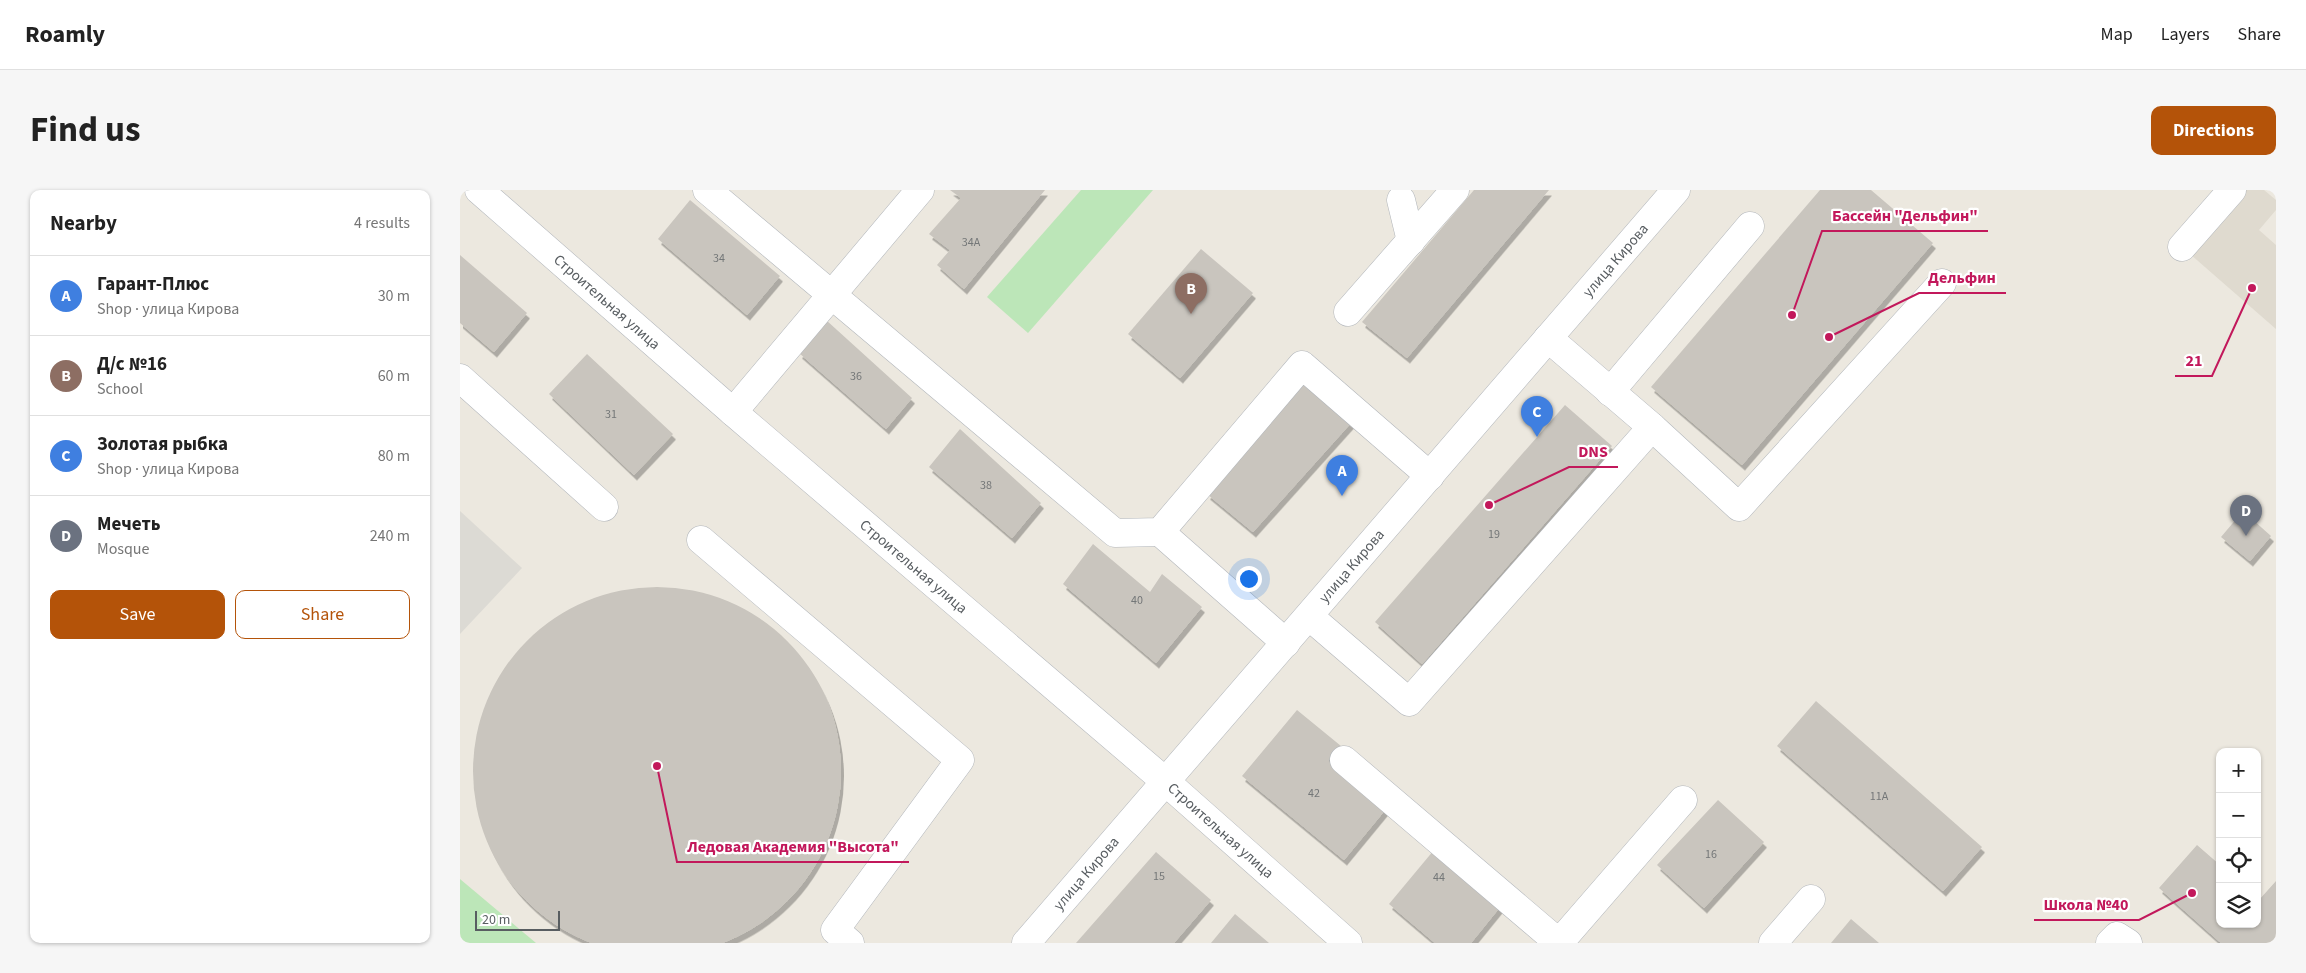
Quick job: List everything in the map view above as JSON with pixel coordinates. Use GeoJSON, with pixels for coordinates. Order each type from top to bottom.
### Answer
{"type":"FeatureCollection","features":[{"type":"Feature","properties":{"kind":"street","name":"Строительная улица"},"geometry":{"type":"LineString","coordinates":[[480,190],[733,412],[1166,782],[1348,943]]}},
{"type":"Feature","properties":{"kind":"street"},"geometry":{"type":"LineString","coordinates":[[706,190],[1114,533],[1160,532],[1286,643]]}},
{"type":"Feature","properties":{"kind":"street"},"geometry":{"type":"LineString","coordinates":[[733,412],[920,190]]}},
{"type":"Feature","properties":{"kind":"street"},"geometry":{"type":"LineString","coordinates":[[1348,312],[1455,190]]}},
{"type":"Feature","properties":{"kind":"street","name":"улица Кирова"},"geometry":{"type":"LineString","coordinates":[[1026,943],[1676,190]]}},
{"type":"Feature","properties":{"kind":"street"},"geometry":{"type":"LineString","coordinates":[[2182,247],[2232,190]]}},
{"type":"Feature","properties":{"kind":"street"},"geometry":{"type":"LineString","coordinates":[[1400,193],[1411,241]]}},
{"type":"Feature","properties":{"kind":"street"},"geometry":{"type":"LineString","coordinates":[[1610,392],[1750,226]]}},
{"type":"Feature","properties":{"kind":"street"},"geometry":{"type":"LineString","coordinates":[[1548,338],[1652,427],[1739,507],[1942,282]]}},
{"type":"Feature","properties":{"kind":"street"},"geometry":{"type":"LineString","coordinates":[[1160,532],[1302,365],[1430,476]]}},
{"type":"Feature","properties":{"kind":"street"},"geometry":{"type":"LineString","coordinates":[[460,378],[604,507]]}},
{"type":"Feature","properties":{"kind":"street"},"geometry":{"type":"LineString","coordinates":[[1310,616],[1409,702],[1652,427]]}},
{"type":"Feature","properties":{"kind":"street"},"geometry":{"type":"LineString","coordinates":[[701,540],[960,760],[835,930],[850,943]]}},
{"type":"Feature","properties":{"kind":"street"},"geometry":{"type":"LineString","coordinates":[[1344,760],[1559,943],[1683,800]]}},
{"type":"Feature","properties":{"kind":"street"},"geometry":{"type":"LineString","coordinates":[[1773,943],[1811,899]]}},
{"type":"Feature","properties":{"kind":"street"},"geometry":{"type":"LineString","coordinates":[[2110,943],[2118,936],[2128,943]]}},
{"type":"Feature","properties":{"kind":"shaded area"},"geometry":{"type":"Polygon","coordinates":[[[2233,190],[2264,190],[2276,200],[2276,210],[2259,230],[2276,245],[2276,329],[2182,247],[2233,190]]]}},
{"type":"Feature","properties":{"kind":"shaded area"},"geometry":{"type":"Polygon","coordinates":[[[460,511],[522,568],[460,634],[460,511]]]}},
{"type":"Feature","properties":{"kind":"green space"},"geometry":{"type":"Polygon","coordinates":[[[1081,190],[1153,190],[1028,333],[987,297],[1081,190]]]}},
{"type":"Feature","properties":{"kind":"green space"},"geometry":{"type":"Polygon","coordinates":[[[460,879],[536,943],[460,943],[460,879]]]}},
{"type":"Feature","properties":{"kind":"building"},"geometry":{"type":"Polygon","coordinates":[[[950,190],[1045,190],[964,289],[937,265],[950,250],[929,234],[961,198],[950,190]]]}},
{"type":"Feature","properties":{"kind":"building"},"geometry":{"type":"Polygon","coordinates":[[[1474,190],[1549,190],[1407,358],[1362,322],[1474,190]]]}},
{"type":"Feature","properties":{"kind":"building"},"geometry":{"type":"Polygon","coordinates":[[[1820,190],[1871,190],[1933,243],[1742,465],[1651,387],[1820,190]]]}},
{"type":"Feature","properties":{"kind":"building"},"geometry":{"type":"Polygon","coordinates":[[[690,200],[780,276],[747,315],[658,239],[690,200]]]}},
{"type":"Feature","properties":{"kind":"building"},"geometry":{"type":"Polygon","coordinates":[[[1201,249],[1253,293],[1180,378],[1128,334],[1201,249]]]}},
{"type":"Feature","properties":{"kind":"building"},"geometry":{"type":"Polygon","coordinates":[[[460,255],[527,313],[494,352],[460,323],[460,255]]]}},
{"type":"Feature","properties":{"kind":"building"},"geometry":{"type":"Polygon","coordinates":[[[826,320],[912,398],[886,429],[799,353],[826,320]]]}},
{"type":"Feature","properties":{"kind":"building"},"geometry":{"type":"Polygon","coordinates":[[[587,354],[673,434],[634,475],[549,394],[587,354]]]}},
{"type":"Feature","properties":{"kind":"building"},"geometry":{"type":"Polygon","coordinates":[[[1301,382],[1351,423],[1253,532],[1207,494],[1301,382]]]}},
{"type":"Feature","properties":{"kind":"building"},"geometry":{"type":"Polygon","coordinates":[[[1565,405],[1612,446],[1422,664],[1375,622],[1565,405]]]}},
{"type":"Feature","properties":{"kind":"building"},"geometry":{"type":"Polygon","coordinates":[[[960,429],[1041,503],[1012,538],[929,467],[960,429]]]}},
{"type":"Feature","properties":{"kind":"building"},"geometry":{"type":"Polygon","coordinates":[[[2243,511],[2271,536],[2250,561],[2221,537],[2243,511]]]}},
{"type":"Feature","properties":{"kind":"building"},"geometry":{"type":"Polygon","coordinates":[[[1093,544],[1150,592],[1162,574],[1202,607],[1156,663],[1063,584],[1093,544]]]}},
{"type":"Feature","properties":{"kind":"building"},"geometry":{"type":"Polygon","coordinates":[[[639,587],[675,587],[711,594],[744,608],[774,628],[800,654],[820,684],[834,717],[841,753],[841,789],[834,825],[820,858],[800,888],[774,914],[744,934],[711,948],[675,955],[639,955],[603,948],[570,934],[540,914],[514,888],[494,858],[480,825],[473,789],[473,753],[480,717],[494,684],[514,654],[540,628],[570,608],[603,594],[639,587]]]}},
{"type":"Feature","properties":{"kind":"building"},"geometry":{"type":"Polygon","coordinates":[[[1816,701],[1982,847],[1943,891],[1777,746],[1816,701]]]}},
{"type":"Feature","properties":{"kind":"building"},"geometry":{"type":"Polygon","coordinates":[[[1297,710],[1341,746],[1328,761],[1386,809],[1344,860],[1242,776],[1297,710]]]}},
{"type":"Feature","properties":{"kind":"building"},"geometry":{"type":"Polygon","coordinates":[[[1718,800],[1764,842],[1704,908],[1657,865],[1718,800]]]}},
{"type":"Feature","properties":{"kind":"building"},"geometry":{"type":"Polygon","coordinates":[[[2197,845],[2216,862],[2216,928],[2261,928],[2261,898],[2276,881],[2276,943],[2221,943],[2159,888],[2197,845]]]}},
{"type":"Feature","properties":{"kind":"building"},"geometry":{"type":"Polygon","coordinates":[[[1434,850],[1501,906],[1471,943],[1435,943],[1389,904],[1434,850]]]}},
{"type":"Feature","properties":{"kind":"building"},"geometry":{"type":"Polygon","coordinates":[[[1156,852],[1211,900],[1174,943],[1076,943],[1156,852]]]}},
{"type":"Feature","properties":{"kind":"building"},"geometry":{"type":"Polygon","coordinates":[[[1235,914],[1269,943],[1211,943],[1235,914]]]}},
{"type":"Feature","properties":{"kind":"building"},"geometry":{"type":"Polygon","coordinates":[[[1851,919],[1879,943],[1831,943],[1851,919]]]}},
{"type":"Feature","properties":{"kind":"place","name":"21"},"geometry":{"type":"Point","coordinates":[2252,288]}},
{"type":"Feature","properties":{"kind":"place","name":"Д/с №16"},"geometry":{"type":"Point","coordinates":[1191,314]}},
{"type":"Feature","properties":{"kind":"place","name":"Бассейн \"Дельфин\""},"geometry":{"type":"Point","coordinates":[1792,315]}},
{"type":"Feature","properties":{"kind":"place","name":"Дельфин"},"geometry":{"type":"Point","coordinates":[1829,337]}},
{"type":"Feature","properties":{"kind":"place","name":"Золотая рыбка"},"geometry":{"type":"Point","coordinates":[1537,437]}},
{"type":"Feature","properties":{"kind":"place","name":"Гарант-Плюс"},"geometry":{"type":"Point","coordinates":[1342,496]}},
{"type":"Feature","properties":{"kind":"place","name":"DNS"},"geometry":{"type":"Point","coordinates":[1489,505]}},
{"type":"Feature","properties":{"kind":"place","name":"Мечеть"},"geometry":{"type":"Point","coordinates":[2246,536]}},
{"type":"Feature","properties":{"kind":"place","name":"Ледовая Академия \"Высота\""},"geometry":{"type":"Point","coordinates":[657,766]}},
{"type":"Feature","properties":{"kind":"place","name":"Школа №40"},"geometry":{"type":"Point","coordinates":[2192,893]}}]}
